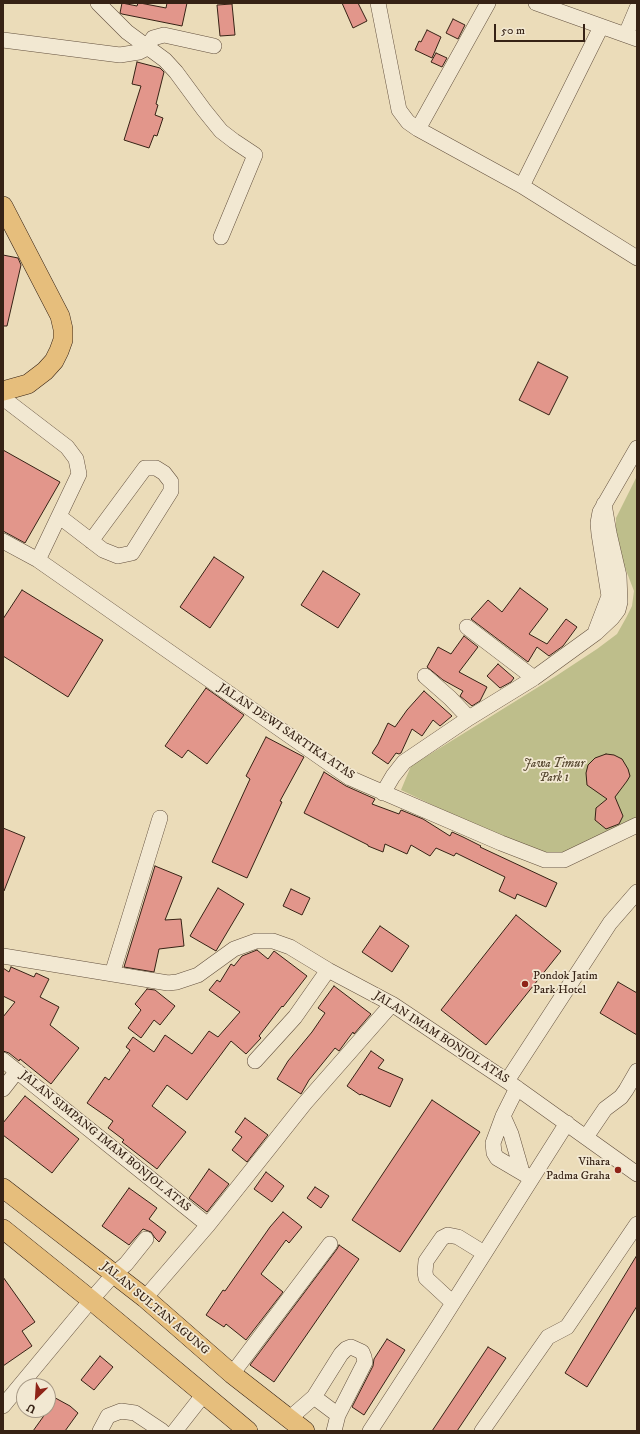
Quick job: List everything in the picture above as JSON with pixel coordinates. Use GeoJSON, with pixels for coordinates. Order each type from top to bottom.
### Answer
{"type":"FeatureCollection","features":[{"type":"Feature","properties":{"kind":"main road"},"geometry":{"type":"LineString","coordinates":[[3,206],[60,316],[64,329],[63,340],[59,351],[54,361],[45,371],[28,384],[3,391]]}},
{"type":"Feature","properties":{"kind":"main road","name":"JALAN SULTAN AGUNG"},"geometry":{"type":"LineString","coordinates":[[3,1188],[145,1298],[232,1374],[305,1431]]}},
{"type":"Feature","properties":{"kind":"main road"},"geometry":{"type":"LineString","coordinates":[[3,1229],[248,1431]]}},
{"type":"Feature","properties":{"kind":"street"},"geometry":{"type":"LineString","coordinates":[[98,3],[128,32],[164,60],[176,72],[221,131],[255,155],[221,237]]}},
{"type":"Feature","properties":{"kind":"street"},"geometry":{"type":"LineString","coordinates":[[378,3],[399,110],[408,122],[418,129],[522,186],[637,258]]}},
{"type":"Feature","properties":{"kind":"street"},"geometry":{"type":"LineString","coordinates":[[418,129],[488,3]]}},
{"type":"Feature","properties":{"kind":"street"},"geometry":{"type":"LineString","coordinates":[[536,3],[601,27],[632,36],[637,8]]}},
{"type":"Feature","properties":{"kind":"street"},"geometry":{"type":"LineString","coordinates":[[522,186],[601,27]]}},
{"type":"Feature","properties":{"kind":"street"},"geometry":{"type":"LineString","coordinates":[[3,40],[120,55],[139,52],[147,48],[153,38],[164,35],[214,46]]}},
{"type":"Feature","properties":{"kind":"street"},"geometry":{"type":"LineString","coordinates":[[3,398],[67,447],[76,459],[79,474],[60,517],[38,560]]}},
{"type":"Feature","properties":{"kind":"street"},"geometry":{"type":"LineString","coordinates":[[384,793],[392,776],[404,762],[469,718],[534,678],[596,633],[618,610],[620,602],[619,576],[604,504],[637,448]]}},
{"type":"Feature","properties":{"kind":"street"},"geometry":{"type":"LineString","coordinates":[[60,517],[91,541],[104,550],[118,556],[132,553],[171,491],[171,482],[164,473],[156,468],[145,468],[91,541]]}},
{"type":"Feature","properties":{"kind":"street","name":"JALAN DEWI SARTIKA ATAS"},"geometry":{"type":"LineString","coordinates":[[3,541],[38,560],[350,778],[501,843],[545,860],[564,860],[635,832]]}},
{"type":"Feature","properties":{"kind":"street"},"geometry":{"type":"LineString","coordinates":[[467,627],[534,678]]}},
{"type":"Feature","properties":{"kind":"street"},"geometry":{"type":"LineString","coordinates":[[425,676],[450,698],[469,718]]}},
{"type":"Feature","properties":{"kind":"street"},"geometry":{"type":"LineString","coordinates":[[112,974],[160,818]]}},
{"type":"Feature","properties":{"kind":"street"},"geometry":{"type":"LineString","coordinates":[[527,1175],[497,1158],[494,1153],[493,1143],[503,1116],[512,1084],[610,923],[637,892]]}},
{"type":"Feature","properties":{"kind":"street","name":"JALAN IMAM BONJOL ATAS"},"geometry":{"type":"LineString","coordinates":[[3,956],[168,983],[177,982],[198,975],[234,950],[256,941],[273,941],[290,947],[328,970],[392,1004],[512,1084],[637,1174]]}},
{"type":"Feature","properties":{"kind":"street"},"geometry":{"type":"LineString","coordinates":[[255,1061],[295,1018],[328,970]]}},
{"type":"Feature","properties":{"kind":"street"},"geometry":{"type":"LineString","coordinates":[[145,1298],[208,1225],[305,1103],[392,1004]]}},
{"type":"Feature","properties":{"kind":"street","name":"JALAN SIMPANG IMAM BONJOL ATAS"},"geometry":{"type":"LineString","coordinates":[[3,1060],[208,1225]]}},
{"type":"Feature","properties":{"kind":"street"},"geometry":{"type":"LineString","coordinates":[[3,1089],[17,1071]]}},
{"type":"Feature","properties":{"kind":"street"},"geometry":{"type":"LineString","coordinates":[[586,1137],[605,1109],[621,1097],[637,1071]]}},
{"type":"Feature","properties":{"kind":"street"},"geometry":{"type":"LineString","coordinates":[[503,1116],[527,1175]]}},
{"type":"Feature","properties":{"kind":"street"},"geometry":{"type":"LineString","coordinates":[[370,1431],[484,1254],[527,1175],[567,1123]]}},
{"type":"Feature","properties":{"kind":"street"},"geometry":{"type":"LineString","coordinates":[[482,1431],[548,1337],[567,1327],[637,1224]]}},
{"type":"Feature","properties":{"kind":"street"},"geometry":{"type":"LineString","coordinates":[[453,1303],[426,1278],[426,1261],[442,1238],[448,1235],[458,1237],[484,1254]]}},
{"type":"Feature","properties":{"kind":"street"},"geometry":{"type":"LineString","coordinates":[[3,1406],[8,1388],[114,1274],[126,1264],[146,1239]]}},
{"type":"Feature","properties":{"kind":"street"},"geometry":{"type":"LineString","coordinates":[[232,1374],[330,1244]]}},
{"type":"Feature","properties":{"kind":"street"},"geometry":{"type":"LineString","coordinates":[[290,1418],[314,1397],[341,1354],[346,1349],[351,1348],[362,1352],[365,1362],[338,1415],[334,1431]]}},
{"type":"Feature","properties":{"kind":"street"},"geometry":{"type":"LineString","coordinates":[[175,1431],[204,1394]]}},
{"type":"Feature","properties":{"kind":"street"},"geometry":{"type":"LineString","coordinates":[[314,1397],[338,1415]]}},
{"type":"Feature","properties":{"kind":"street"},"geometry":{"type":"LineString","coordinates":[[100,1431],[108,1416],[121,1411],[135,1413],[162,1431]]}},
{"type":"Feature","properties":{"kind":"green space","name":"Jawa Timur Park 1"},"geometry":{"type":"Polygon","coordinates":[[[637,476],[637,818],[575,853],[550,856],[531,852],[401,790],[411,766],[556,676],[617,634],[632,606],[634,591],[619,552],[616,539],[616,518],[637,476]]]}},
{"type":"Feature","properties":{"kind":"building"},"geometry":{"type":"Polygon","coordinates":[[[122,3],[137,6],[138,3],[140,3],[166,8],[167,3],[187,3],[182,26],[122,14],[120,13],[122,3]]]}},
{"type":"Feature","properties":{"kind":"building"},"geometry":{"type":"Polygon","coordinates":[[[342,3],[358,3],[367,21],[353,28],[342,3]]]}},
{"type":"Feature","properties":{"kind":"building"},"geometry":{"type":"Polygon","coordinates":[[[232,4],[235,35],[220,36],[217,5],[232,4]]]}},
{"type":"Feature","properties":{"kind":"building"},"geometry":{"type":"Polygon","coordinates":[[[453,19],[465,25],[458,39],[446,33],[453,19]]]}},
{"type":"Feature","properties":{"kind":"building"},"geometry":{"type":"Polygon","coordinates":[[[427,30],[441,37],[432,58],[415,50],[419,41],[421,42],[427,30]]]}},
{"type":"Feature","properties":{"kind":"building"},"geometry":{"type":"Polygon","coordinates":[[[436,53],[447,58],[442,67],[431,62],[436,53]]]}},
{"type":"Feature","properties":{"kind":"building"},"geometry":{"type":"Polygon","coordinates":[[[137,62],[160,68],[164,72],[156,104],[158,105],[155,115],[163,118],[157,136],[154,135],[149,148],[124,140],[141,86],[132,84],[137,62]]]}},
{"type":"Feature","properties":{"kind":"building"},"geometry":{"type":"Polygon","coordinates":[[[3,255],[18,258],[21,265],[7,326],[3,326],[3,255]]]}},
{"type":"Feature","properties":{"kind":"building"},"geometry":{"type":"Polygon","coordinates":[[[538,362],[568,377],[549,415],[519,400],[538,362]]]}},
{"type":"Feature","properties":{"kind":"building"},"geometry":{"type":"Polygon","coordinates":[[[3,450],[60,482],[25,543],[3,531],[3,450]]]}},
{"type":"Feature","properties":{"kind":"building"},"geometry":{"type":"Polygon","coordinates":[[[214,557],[244,577],[210,628],[180,607],[214,557]]]}},
{"type":"Feature","properties":{"kind":"building"},"geometry":{"type":"Polygon","coordinates":[[[323,571],[360,594],[338,628],[301,605],[323,571]]]}},
{"type":"Feature","properties":{"kind":"building"},"geometry":{"type":"Polygon","coordinates":[[[520,588],[548,609],[529,634],[547,644],[566,619],[577,627],[563,646],[549,656],[537,647],[528,662],[471,619],[488,600],[502,612],[520,588]]]}},
{"type":"Feature","properties":{"kind":"building"},"geometry":{"type":"Polygon","coordinates":[[[22,590],[103,640],[68,697],[3,656],[3,619],[22,590]]]}},
{"type":"Feature","properties":{"kind":"building"},"geometry":{"type":"Polygon","coordinates":[[[464,636],[478,647],[459,672],[487,687],[480,701],[472,706],[460,696],[463,691],[443,680],[427,667],[438,647],[451,654],[464,636]]]}},
{"type":"Feature","properties":{"kind":"building"},"geometry":{"type":"Polygon","coordinates":[[[498,664],[514,678],[511,682],[500,688],[487,676],[498,664]]]}},
{"type":"Feature","properties":{"kind":"building"},"geometry":{"type":"Polygon","coordinates":[[[206,688],[244,715],[207,764],[188,750],[182,758],[165,746],[206,688]]]}},
{"type":"Feature","properties":{"kind":"building"},"geometry":{"type":"Polygon","coordinates":[[[424,691],[452,716],[440,726],[433,720],[422,736],[412,729],[401,753],[396,753],[388,764],[372,753],[388,723],[395,727],[407,710],[424,691]]]}},
{"type":"Feature","properties":{"kind":"building"},"geometry":{"type":"Polygon","coordinates":[[[266,737],[304,757],[280,801],[282,802],[247,878],[212,862],[250,779],[246,776],[266,737]]]}},
{"type":"Feature","properties":{"kind":"building"},"geometry":{"type":"Polygon","coordinates":[[[606,754],[614,755],[622,759],[630,776],[615,797],[623,816],[619,824],[606,829],[595,820],[596,808],[607,799],[587,785],[586,773],[588,765],[595,758],[606,754]]]}},
{"type":"Feature","properties":{"kind":"building"},"geometry":{"type":"Polygon","coordinates":[[[324,772],[346,786],[375,799],[372,804],[399,814],[401,810],[423,819],[450,836],[452,832],[481,846],[480,847],[557,883],[546,907],[517,894],[515,899],[499,891],[505,877],[456,853],[454,856],[436,848],[430,856],[411,845],[407,854],[385,844],[383,852],[368,846],[304,813],[324,772]]]}},
{"type":"Feature","properties":{"kind":"building"},"geometry":{"type":"Polygon","coordinates":[[[3,828],[25,837],[4,891],[3,891],[3,828]]]}},
{"type":"Feature","properties":{"kind":"building"},"geometry":{"type":"Polygon","coordinates":[[[155,866],[182,877],[165,920],[181,919],[184,946],[159,949],[154,972],[124,967],[155,866]]]}},
{"type":"Feature","properties":{"kind":"building"},"geometry":{"type":"Polygon","coordinates":[[[218,888],[244,904],[216,951],[190,936],[218,888]]]}},
{"type":"Feature","properties":{"kind":"building"},"geometry":{"type":"Polygon","coordinates":[[[291,889],[310,898],[302,915],[283,906],[291,889]]]}},
{"type":"Feature","properties":{"kind":"building"},"geometry":{"type":"Polygon","coordinates":[[[516,915],[561,951],[486,1045],[441,1010],[516,915]]]}},
{"type":"Feature","properties":{"kind":"building"},"geometry":{"type":"Polygon","coordinates":[[[380,926],[409,946],[392,972],[362,952],[380,926]]]}},
{"type":"Feature","properties":{"kind":"building"},"geometry":{"type":"Polygon","coordinates":[[[257,950],[268,959],[274,951],[307,976],[259,1036],[261,1038],[246,1054],[231,1041],[187,1100],[167,1085],[152,1106],[186,1132],[157,1169],[122,1142],[124,1140],[108,1128],[113,1121],[87,1103],[105,1077],[109,1080],[130,1050],[126,1047],[133,1037],[154,1052],[165,1035],[192,1054],[209,1031],[218,1037],[240,1012],[209,990],[217,980],[220,982],[231,964],[234,966],[242,956],[257,950]]]}},
{"type":"Feature","properties":{"kind":"building"},"geometry":{"type":"Polygon","coordinates":[[[11,967],[34,977],[36,973],[49,979],[40,997],[59,1007],[50,1025],[79,1048],[51,1084],[20,1059],[19,1061],[9,1053],[3,1051],[3,1017],[15,1002],[3,996],[3,968],[9,972],[11,967]]]}},
{"type":"Feature","properties":{"kind":"building"},"geometry":{"type":"Polygon","coordinates":[[[618,982],[637,993],[637,1035],[600,1013],[618,982]]]}},
{"type":"Feature","properties":{"kind":"building"},"geometry":{"type":"Polygon","coordinates":[[[334,986],[371,1014],[354,1034],[353,1032],[339,1051],[335,1048],[309,1080],[301,1094],[277,1079],[288,1061],[312,1032],[325,1013],[318,1008],[334,986]]]}},
{"type":"Feature","properties":{"kind":"building"},"geometry":{"type":"Polygon","coordinates":[[[147,989],[155,990],[175,1006],[160,1025],[154,1020],[141,1038],[128,1028],[141,1010],[135,1004],[147,989]]]}},
{"type":"Feature","properties":{"kind":"building"},"geometry":{"type":"Polygon","coordinates":[[[371,1051],[384,1060],[378,1068],[403,1079],[390,1107],[361,1094],[360,1095],[347,1086],[371,1051]]]}},
{"type":"Feature","properties":{"kind":"building"},"geometry":{"type":"Polygon","coordinates":[[[25,1096],[79,1139],[52,1173],[3,1135],[3,1123],[25,1096]]]}},
{"type":"Feature","properties":{"kind":"building"},"geometry":{"type":"Polygon","coordinates":[[[432,1100],[480,1132],[400,1252],[352,1220],[432,1100]]]}},
{"type":"Feature","properties":{"kind":"building"},"geometry":{"type":"Polygon","coordinates":[[[245,1118],[268,1135],[247,1162],[232,1150],[242,1137],[235,1132],[245,1118]]]}},
{"type":"Feature","properties":{"kind":"building"},"geometry":{"type":"Polygon","coordinates":[[[209,1169],[229,1184],[207,1212],[189,1198],[209,1169]]]}},
{"type":"Feature","properties":{"kind":"building"},"geometry":{"type":"Polygon","coordinates":[[[266,1172],[284,1186],[272,1202],[254,1189],[266,1172]]]}},
{"type":"Feature","properties":{"kind":"building"},"geometry":{"type":"Polygon","coordinates":[[[315,1187],[329,1196],[321,1208],[307,1198],[315,1187]]]}},
{"type":"Feature","properties":{"kind":"building"},"geometry":{"type":"Polygon","coordinates":[[[129,1188],[157,1208],[149,1219],[166,1232],[159,1242],[151,1232],[143,1229],[129,1245],[102,1226],[129,1188]]]}},
{"type":"Feature","properties":{"kind":"building"},"geometry":{"type":"Polygon","coordinates":[[[283,1212],[302,1227],[289,1243],[286,1240],[261,1274],[283,1292],[246,1340],[226,1324],[224,1327],[206,1315],[223,1290],[225,1291],[270,1227],[283,1212]]]}},
{"type":"Feature","properties":{"kind":"building"},"geometry":{"type":"Polygon","coordinates":[[[339,1245],[359,1259],[274,1382],[250,1365],[339,1245]]]}},
{"type":"Feature","properties":{"kind":"building"},"geometry":{"type":"Polygon","coordinates":[[[637,1255],[637,1306],[587,1387],[565,1373],[637,1255]]]}},
{"type":"Feature","properties":{"kind":"building"},"geometry":{"type":"Polygon","coordinates":[[[3,1277],[35,1322],[22,1331],[32,1346],[3,1366],[3,1277]]]}},
{"type":"Feature","properties":{"kind":"building"},"geometry":{"type":"Polygon","coordinates":[[[387,1339],[405,1350],[364,1415],[352,1407],[373,1366],[374,1359],[387,1339]]]}},
{"type":"Feature","properties":{"kind":"building"},"geometry":{"type":"Polygon","coordinates":[[[488,1347],[506,1358],[457,1431],[432,1431],[488,1347]]]}},
{"type":"Feature","properties":{"kind":"building"},"geometry":{"type":"Polygon","coordinates":[[[100,1356],[113,1367],[94,1390],[81,1380],[100,1356]]]}},
{"type":"Feature","properties":{"kind":"building"},"geometry":{"type":"Polygon","coordinates":[[[56,1398],[70,1406],[78,1413],[65,1431],[33,1431],[42,1418],[56,1418],[56,1398]]]}},
{"type":"Feature","properties":{"kind":"place","name":"Pondok Jatim Park Hotel"},"geometry":{"type":"Point","coordinates":[525,984]}},
{"type":"Feature","properties":{"kind":"place","name":"Vihara Padma Graha"},"geometry":{"type":"Point","coordinates":[618,1170]}}]}
